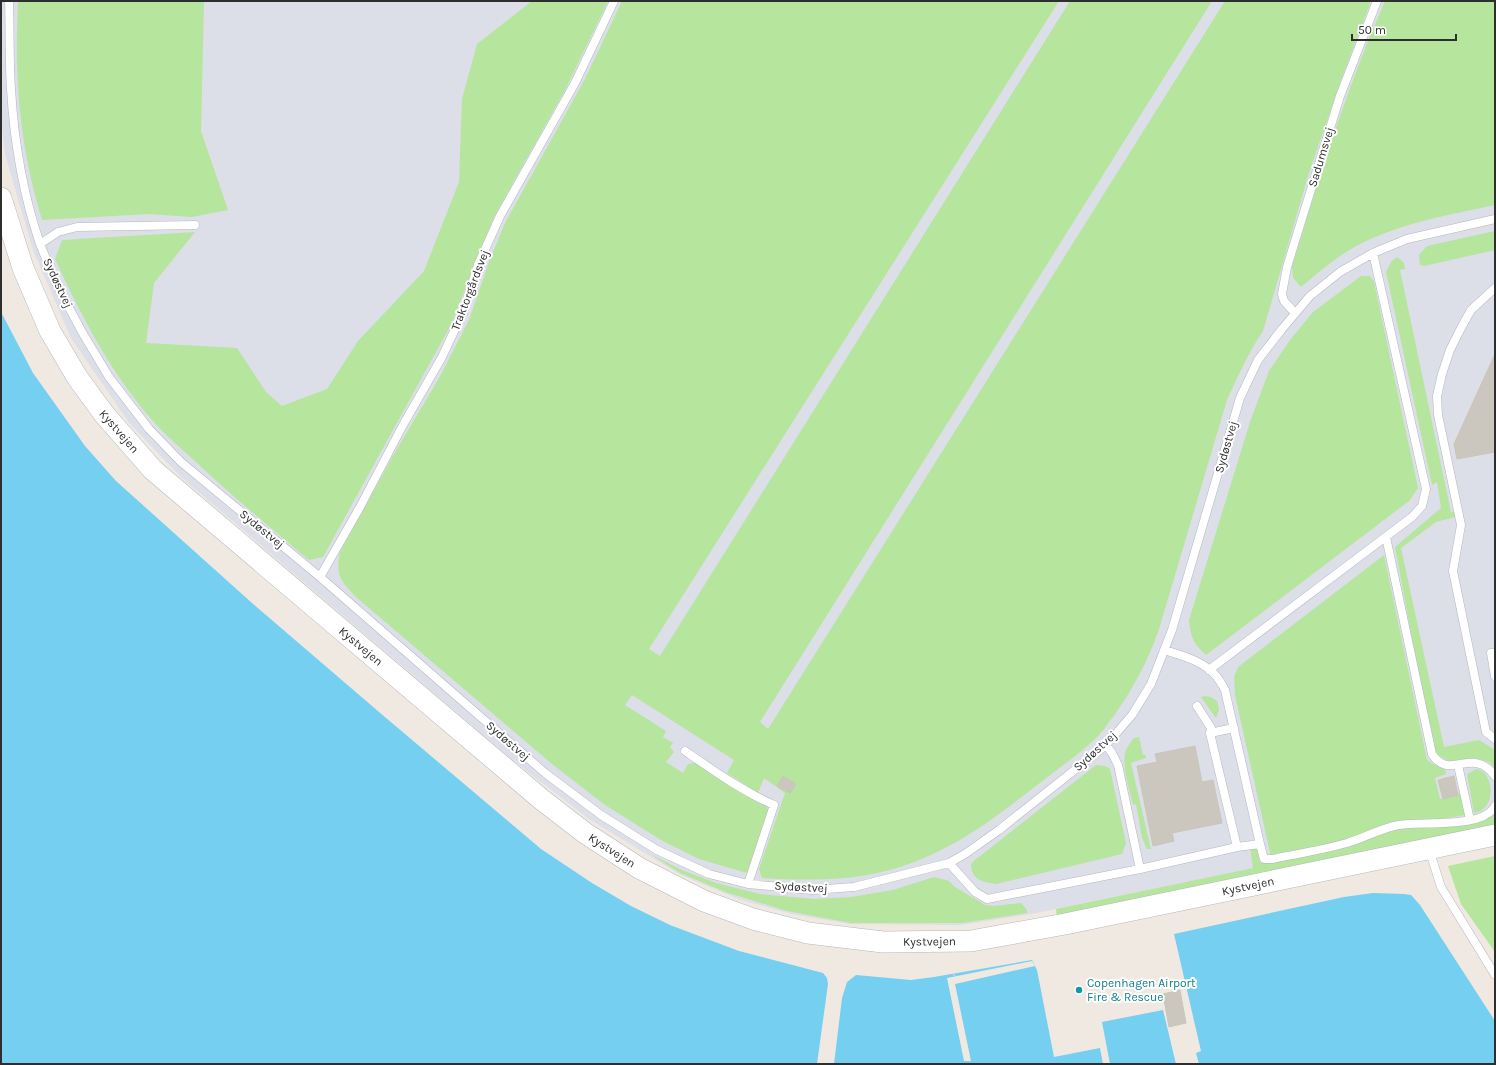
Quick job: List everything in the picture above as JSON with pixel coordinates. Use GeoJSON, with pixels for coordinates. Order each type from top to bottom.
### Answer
{"type":"FeatureCollection","features":[{"type":"Feature","properties":{"kind":"street","name":"Kystvejen"},"geometry":{"type":"LineString","coordinates":[[1,198],[23,268],[50,331],[78,377],[104,414],[153,470],[541,799],[585,833],[640,868],[704,901],[753,919],[808,933],[883,942],[971,941],[1065,924],[1495,835]]}},
{"type":"Feature","properties":{"kind":"lane","name":"Sydøstvej"},"geometry":{"type":"LineString","coordinates":[[9,1],[11,89],[17,153],[33,222],[40,244],[56,284],[82,332],[109,377],[149,430],[181,462],[320,577],[545,773],[601,815],[657,850],[710,874],[748,884],[812,890],[854,887],[949,863],[965,854],[999,830],[1106,745],[1132,715],[1150,684],[1172,630],[1240,398],[1258,360],[1310,296],[1340,272],[1373,253],[1407,239],[1495,219]]}},
{"type":"Feature","properties":{"kind":"lane","name":"Traktorgårdsvej"},"geometry":{"type":"LineString","coordinates":[[320,577],[442,357],[463,312],[478,265],[500,216],[575,83],[614,1]]}},
{"type":"Feature","properties":{"kind":"lane","name":"Sadumsvej"},"geometry":{"type":"LineString","coordinates":[[1295,313],[1284,301],[1282,294],[1287,267],[1340,96],[1377,1]]}},
{"type":"Feature","properties":{"kind":"lane","name":"Sydøstvej"},"geometry":{"type":"LineString","coordinates":[[40,244],[58,232],[77,227],[195,225]]}},
{"type":"Feature","properties":{"kind":"lane"},"geometry":{"type":"LineString","coordinates":[[1209,670],[1412,517],[1422,506],[1426,489],[1373,253]]}},
{"type":"Feature","properties":{"kind":"lane"},"geometry":{"type":"LineString","coordinates":[[1495,288],[1471,310],[1461,328],[1450,350],[1437,396],[1438,415],[1461,525],[1453,571],[1486,732],[1495,739]]}},
{"type":"Feature","properties":{"kind":"lane"},"geometry":{"type":"LineString","coordinates":[[1386,537],[1432,754],[1435,759],[1444,765],[1458,765],[1471,762],[1478,763],[1486,767],[1495,776]]}},
{"type":"Feature","properties":{"kind":"lane"},"geometry":{"type":"LineString","coordinates":[[1164,650],[1194,660],[1217,677],[1225,690],[1264,859],[1272,859],[1348,842],[1399,825],[1479,819],[1495,806]]}},
{"type":"Feature","properties":{"kind":"lane"},"geometry":{"type":"LineString","coordinates":[[1495,652],[1491,653],[1495,676]]}},
{"type":"Feature","properties":{"kind":"lane"},"geometry":{"type":"LineString","coordinates":[[1197,706],[1211,728],[1210,733],[1237,847]]}},
{"type":"Feature","properties":{"kind":"lane"},"geometry":{"type":"LineString","coordinates":[[1210,733],[1234,728]]}},
{"type":"Feature","properties":{"kind":"lane"},"geometry":{"type":"LineString","coordinates":[[1106,745],[1118,765],[1140,868]]}},
{"type":"Feature","properties":{"kind":"lane"},"geometry":{"type":"LineString","coordinates":[[685,752],[736,786],[774,805],[748,884]]}},
{"type":"Feature","properties":{"kind":"lane"},"geometry":{"type":"LineString","coordinates":[[1458,765],[1470,820]]}},
{"type":"Feature","properties":{"kind":"lane"},"geometry":{"type":"LineString","coordinates":[[949,863],[975,892],[987,899],[1237,847],[1260,844]]}},
{"type":"Feature","properties":{"kind":"lane"},"geometry":{"type":"LineString","coordinates":[[1429,848],[1441,887],[1495,975]]}},
{"type":"Feature","properties":{"kind":"shaded area"},"geometry":{"type":"Polygon","coordinates":[[[1,1],[1495,1],[1495,818],[1031,914],[961,925],[850,924],[792,914],[741,900],[681,875],[589,819],[515,762],[182,478],[130,424],[71,338],[33,250],[5,154],[1,116],[1,1]]]}},
{"type":"Feature","properties":{"kind":"green space"},"geometry":{"type":"Polygon","coordinates":[[[18,1],[204,1],[201,131],[228,210],[192,217],[149,214],[42,220],[29,170],[19,101],[17,64],[18,1]]]}},
{"type":"Feature","properties":{"kind":"green space"},"geometry":{"type":"Polygon","coordinates":[[[532,1],[608,1],[565,90],[495,215],[452,323],[323,557],[309,560],[238,500],[175,443],[139,404],[98,344],[55,259],[62,240],[195,232],[154,283],[146,343],[237,348],[266,392],[282,406],[327,389],[358,341],[424,271],[459,182],[462,99],[477,44],[532,1]]]}},
{"type":"Feature","properties":{"kind":"green space"},"geometry":{"type":"Polygon","coordinates":[[[622,1],[1059,1],[649,649],[660,656],[1070,1],[1212,1],[760,722],[768,729],[1225,1],[1371,1],[1341,80],[1308,176],[1263,331],[1239,373],[1227,400],[1159,629],[1150,653],[1134,685],[1121,706],[1103,730],[1079,753],[1008,808],[975,831],[939,851],[900,867],[866,875],[832,879],[797,880],[762,878],[759,869],[785,793],[764,778],[758,793],[727,773],[734,760],[632,695],[625,705],[666,731],[663,737],[673,743],[670,747],[674,752],[666,762],[683,773],[688,764],[695,763],[767,807],[769,812],[747,873],[699,859],[661,840],[605,805],[552,764],[356,597],[346,587],[340,578],[338,567],[340,552],[394,454],[439,378],[469,320],[489,262],[505,223],[585,79],[622,1]]]}},
{"type":"Feature","properties":{"kind":"green space"},"geometry":{"type":"Polygon","coordinates":[[[1385,1],[1495,1],[1495,205],[1425,220],[1374,237],[1328,264],[1301,287],[1293,278],[1292,267],[1323,166],[1346,99],[1385,1]]]}},
{"type":"Feature","properties":{"kind":"green space"},"geometry":{"type":"Polygon","coordinates":[[[1495,231],[1495,250],[1424,266],[1420,265],[1419,255],[1427,246],[1495,231]]]}},
{"type":"Feature","properties":{"kind":"green space"},"geometry":{"type":"Polygon","coordinates":[[[1397,257],[1404,263],[1405,269],[1400,270],[1451,512],[1454,512],[1455,517],[1436,522],[1401,548],[1444,747],[1479,740],[1495,750],[1495,768],[1489,762],[1475,758],[1449,761],[1437,754],[1432,745],[1395,547],[1441,508],[1437,482],[1432,485],[1386,272],[1391,262],[1397,257]]]}},
{"type":"Feature","properties":{"kind":"green space"},"geometry":{"type":"Polygon","coordinates":[[[1361,276],[1370,276],[1374,282],[1418,488],[1409,501],[1206,655],[1193,640],[1189,620],[1250,422],[1269,371],[1290,340],[1313,312],[1361,276]]]}},
{"type":"Feature","properties":{"kind":"green space"},"geometry":{"type":"Polygon","coordinates":[[[1384,555],[1427,760],[1445,769],[1446,774],[1435,778],[1440,799],[1462,793],[1465,815],[1436,820],[1398,821],[1345,840],[1271,857],[1235,695],[1234,677],[1238,667],[1384,555]]]}},
{"type":"Feature","properties":{"kind":"green space"},"geometry":{"type":"Polygon","coordinates":[[[1201,697],[1211,697],[1217,701],[1219,710],[1216,718],[1201,697]]]}},
{"type":"Feature","properties":{"kind":"green space"},"geometry":{"type":"Polygon","coordinates":[[[1139,737],[1143,755],[1146,755],[1146,758],[1131,763],[1151,849],[1147,849],[1142,838],[1136,804],[1133,805],[1124,760],[1127,748],[1134,738],[1139,737]]]}},
{"type":"Feature","properties":{"kind":"green space"},"geometry":{"type":"Polygon","coordinates":[[[1096,765],[1105,766],[1110,769],[1126,843],[1122,854],[996,884],[982,881],[975,877],[971,864],[975,860],[1096,765]]]}},
{"type":"Feature","properties":{"kind":"green space"},"geometry":{"type":"Polygon","coordinates":[[[1476,769],[1483,772],[1487,777],[1491,791],[1490,799],[1486,805],[1481,810],[1474,813],[1467,774],[1476,769]]]}},
{"type":"Feature","properties":{"kind":"green space"},"geometry":{"type":"Polygon","coordinates":[[[1495,815],[1495,826],[1057,918],[1056,909],[1253,868],[1250,847],[1256,846],[1260,863],[1315,852],[1398,827],[1485,819],[1495,815]]]}},
{"type":"Feature","properties":{"kind":"green space"},"geometry":{"type":"Polygon","coordinates":[[[650,854],[682,870],[716,883],[760,894],[814,899],[851,897],[893,890],[934,877],[949,881],[955,887],[985,905],[994,906],[1021,903],[1027,910],[1027,913],[962,923],[851,923],[787,911],[728,893],[680,873],[650,854]]]}},
{"type":"Feature","properties":{"kind":"green space"},"geometry":{"type":"Polygon","coordinates":[[[1495,856],[1495,952],[1461,904],[1448,866],[1495,856]]]}},
{"type":"Feature","properties":{"kind":"water"},"geometry":{"type":"Polygon","coordinates":[[[1,312],[33,373],[85,446],[116,481],[252,603],[541,849],[592,883],[631,906],[670,925],[739,951],[823,973],[827,978],[828,984],[817,1064],[1,1064],[1,312]]]}},
{"type":"Feature","properties":{"kind":"water"},"geometry":{"type":"Polygon","coordinates":[[[1373,893],[1411,895],[1420,905],[1495,1021],[1495,1064],[1199,1064],[1196,1053],[1201,1051],[1174,934],[1344,897],[1373,893]]]}},
{"type":"Feature","properties":{"kind":"water"},"geometry":{"type":"Polygon","coordinates":[[[1032,960],[1037,970],[1054,1057],[1100,1048],[1103,1064],[834,1064],[842,998],[847,982],[856,975],[911,980],[1032,960]]]}},
{"type":"Feature","properties":{"kind":"water"},"geometry":{"type":"Polygon","coordinates":[[[1163,1010],[1176,1064],[1110,1064],[1102,1022],[1163,1010]]]}},
{"type":"Feature","properties":{"kind":"pier"},"geometry":{"type":"Polygon","coordinates":[[[1032,961],[1035,966],[955,984],[971,1061],[964,1061],[947,978],[1032,961]]]}},
{"type":"Feature","properties":{"kind":"building"},"geometry":{"type":"Polygon","coordinates":[[[1495,354],[1495,452],[1457,459],[1454,444],[1495,354]]]}},
{"type":"Feature","properties":{"kind":"building"},"geometry":{"type":"Polygon","coordinates":[[[1195,746],[1202,782],[1213,780],[1222,823],[1172,833],[1174,841],[1153,846],[1137,766],[1157,762],[1155,754],[1195,746]]]}},
{"type":"Feature","properties":{"kind":"building"},"geometry":{"type":"Polygon","coordinates":[[[783,776],[796,784],[790,793],[777,786],[783,776]]]}},
{"type":"Feature","properties":{"kind":"building"},"geometry":{"type":"Polygon","coordinates":[[[1454,776],[1458,795],[1443,799],[1438,780],[1454,776]]]}},
{"type":"Feature","properties":{"kind":"building"},"geometry":{"type":"Polygon","coordinates":[[[1180,990],[1186,1023],[1169,1027],[1163,994],[1180,990]]]}},
{"type":"Feature","properties":{"kind":"place","name":"Copenhagen Airport Fire & Rescue"},"geometry":{"type":"Point","coordinates":[1079,990]}}]}
